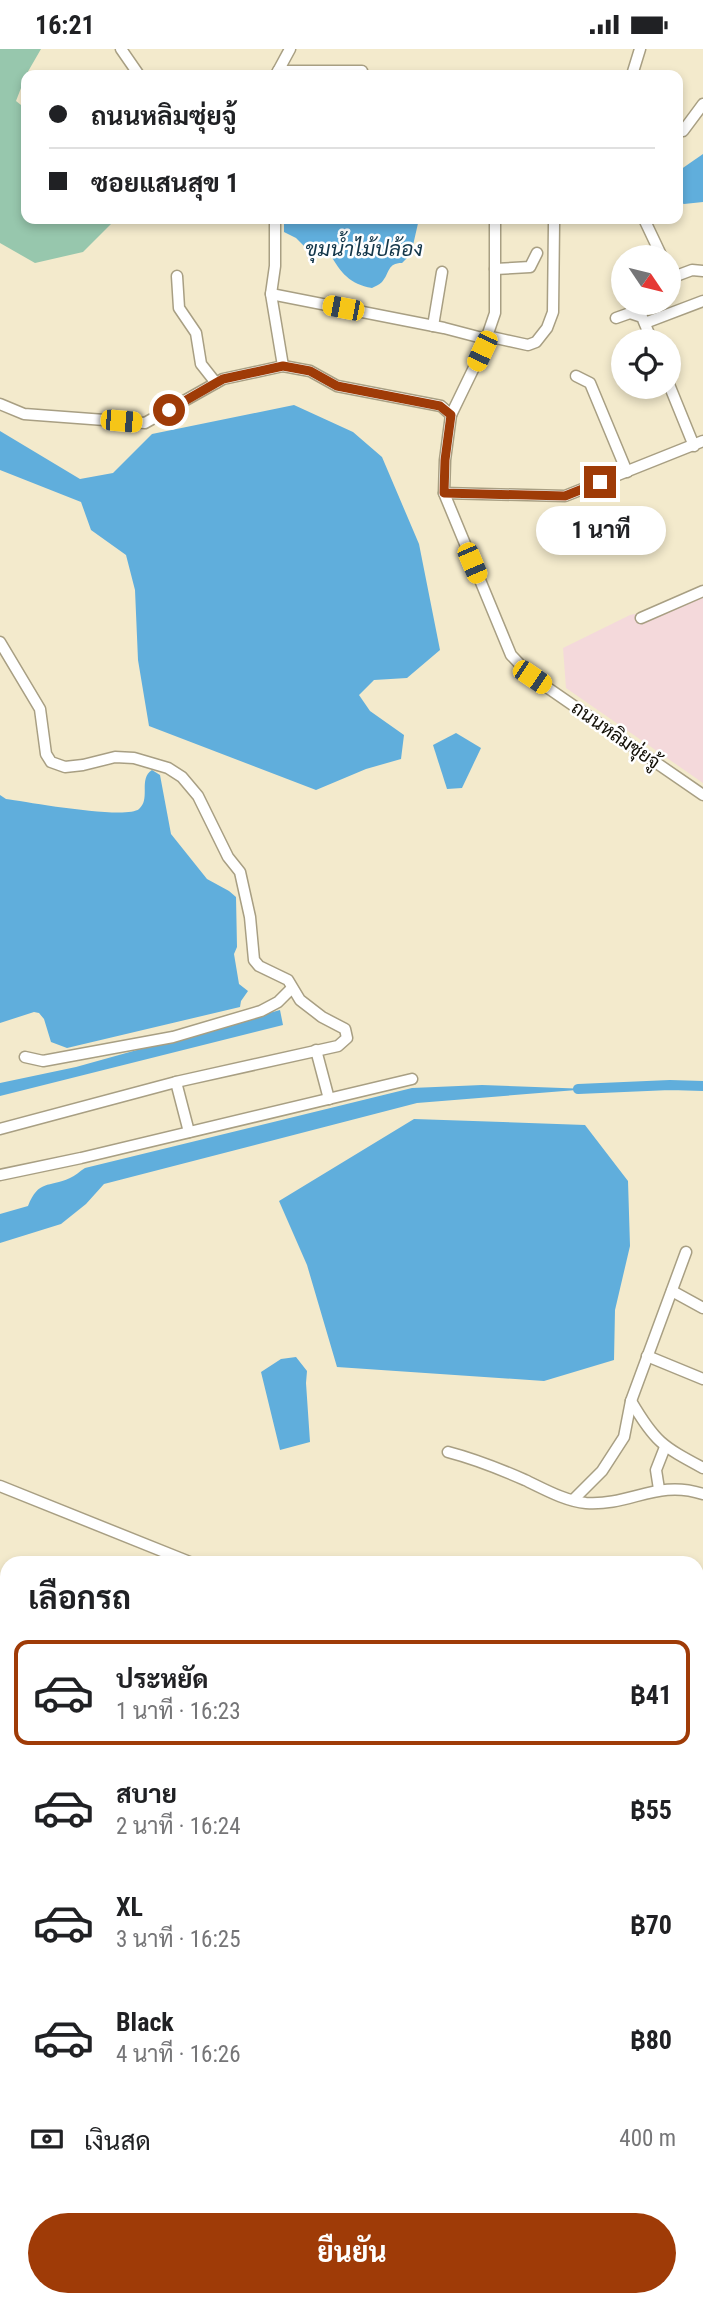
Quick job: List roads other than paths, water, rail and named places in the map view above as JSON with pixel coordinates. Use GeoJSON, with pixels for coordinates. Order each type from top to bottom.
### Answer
{"type":"FeatureCollection","features":[{"type":"Feature","properties":{"kind":"street"},"geometry":{"type":"LineString","coordinates":[[121,49],[136,70]]}},
{"type":"Feature","properties":{"kind":"street"},"geometry":{"type":"LineString","coordinates":[[278,70],[290,49]]}},
{"type":"Feature","properties":{"kind":"street"},"geometry":{"type":"LineString","coordinates":[[634,70],[640,49]]}},
{"type":"Feature","properties":{"kind":"street"},"geometry":{"type":"LineString","coordinates":[[683,131],[703,104]]}},
{"type":"Feature","properties":{"kind":"street"},"geometry":{"type":"LineString","coordinates":[[275,224],[275,266],[271,294],[283,366]]}},
{"type":"Feature","properties":{"kind":"street","name":"ถนนหลิมซุ่ยจู้"},"geometry":{"type":"LineString","coordinates":[[495,224],[495,313],[487,337],[451,415],[444,493],[511,655],[532,677],[703,795]]}},
{"type":"Feature","properties":{"kind":"street"},"geometry":{"type":"LineString","coordinates":[[271,294],[528,345],[536,342],[547,328],[553,311],[554,224]]}},
{"type":"Feature","properties":{"kind":"street"},"geometry":{"type":"LineString","coordinates":[[646,224],[656,245]]}},
{"type":"Feature","properties":{"kind":"street"},"geometry":{"type":"LineString","coordinates":[[495,269],[530,267],[537,253]]}},
{"type":"Feature","properties":{"kind":"street"},"geometry":{"type":"LineString","coordinates":[[681,273],[692,270],[703,271]]}},
{"type":"Feature","properties":{"kind":"street"},"geometry":{"type":"LineString","coordinates":[[433,325],[442,272]]}},
{"type":"Feature","properties":{"kind":"street"},"geometry":{"type":"LineString","coordinates":[[177,276],[178,308],[196,333],[201,364],[216,383]]}},
{"type":"Feature","properties":{"kind":"street"},"geometry":{"type":"LineString","coordinates":[[645,323],[703,301]]}},
{"type":"Feature","properties":{"kind":"street"},"geometry":{"type":"LineString","coordinates":[[616,318],[636,313],[642,317],[647,329]]}},
{"type":"Feature","properties":{"kind":"street"},"geometry":{"type":"LineString","coordinates":[[0,404],[24,414],[145,423],[223,379],[283,366],[310,371],[337,386],[440,406],[451,415]]}},
{"type":"Feature","properties":{"kind":"street"},"geometry":{"type":"LineString","coordinates":[[576,376],[590,383],[627,472]]}},
{"type":"Feature","properties":{"kind":"street"},"geometry":{"type":"LineString","coordinates":[[444,493],[565,496],[699,444],[676,399]]}},
{"type":"Feature","properties":{"kind":"street"},"geometry":{"type":"LineString","coordinates":[[641,618],[703,591]]}},
{"type":"Feature","properties":{"kind":"street"},"geometry":{"type":"LineString","coordinates":[[0,642],[40,709],[46,754],[51,762],[65,767],[115,757],[148,760],[182,776],[198,796],[228,857],[240,872],[254,960],[259,966],[288,980],[300,1000],[321,1017],[345,1029],[347,1038],[338,1046],[176,1082],[0,1129]]}},
{"type":"Feature","properties":{"kind":"street"},"geometry":{"type":"LineString","coordinates":[[25,1057],[43,1061],[173,1037],[261,1011],[278,1002],[291,989]]}},
{"type":"Feature","properties":{"kind":"street"},"geometry":{"type":"LineString","coordinates":[[316,1050],[329,1099]]}},
{"type":"Feature","properties":{"kind":"street"},"geometry":{"type":"LineString","coordinates":[[0,1175],[412,1079]]}},
{"type":"Feature","properties":{"kind":"street"},"geometry":{"type":"LineString","coordinates":[[176,1082],[189,1132]]}},
{"type":"Feature","properties":{"kind":"street"},"geometry":{"type":"LineString","coordinates":[[573,1500],[602,1471],[624,1437],[631,1401],[686,1252]]}},
{"type":"Feature","properties":{"kind":"street"},"geometry":{"type":"LineString","coordinates":[[671,1291],[703,1308]]}},
{"type":"Feature","properties":{"kind":"street"},"geometry":{"type":"LineString","coordinates":[[647,1356],[703,1379]]}},
{"type":"Feature","properties":{"kind":"street"},"geometry":{"type":"LineString","coordinates":[[631,1401],[648,1430],[665,1447],[703,1468]]}},
{"type":"Feature","properties":{"kind":"street"},"geometry":{"type":"LineString","coordinates":[[659,1489],[656,1471],[665,1447]]}},
{"type":"Feature","properties":{"kind":"street"},"geometry":{"type":"LineString","coordinates":[[449,1452],[499,1468],[586,1503],[613,1502],[659,1489],[685,1488],[703,1494]]}},
{"type":"Feature","properties":{"kind":"street"},"geometry":{"type":"LineString","coordinates":[[0,1486],[175,1556]]}},
{"type":"Feature","properties":{"kind":"water"},"geometry":{"type":"Polygon","coordinates":[[[703,154],[703,202],[683,204],[683,168],[703,154]]]}},
{"type":"Feature","properties":{"kind":"water","name":"ขุมน้ำไม้ปล้อง"},"geometry":{"type":"Polygon","coordinates":[[[284,224],[418,224],[411,254],[402,263],[391,267],[382,282],[372,288],[346,276],[329,252],[304,246],[284,232],[284,224]]]}},
{"type":"Feature","properties":{"kind":"water"},"geometry":{"type":"Polygon","coordinates":[[[294,405],[353,432],[382,457],[419,544],[440,650],[407,678],[374,680],[359,695],[370,711],[404,735],[401,759],[366,769],[316,790],[149,726],[138,660],[135,590],[126,555],[91,530],[81,502],[0,470],[0,431],[80,479],[113,473],[152,434],[294,405]]]}},
{"type":"Feature","properties":{"kind":"water"},"geometry":{"type":"Polygon","coordinates":[[[456,733],[481,748],[462,788],[447,789],[433,745],[456,733]]]}},
{"type":"Feature","properties":{"kind":"water"},"geometry":{"type":"Polygon","coordinates":[[[152,770],[160,775],[171,834],[207,879],[236,897],[237,947],[234,954],[239,984],[248,991],[240,1007],[67,1048],[51,1042],[44,1019],[39,1013],[34,1012],[0,1023],[0,795],[6,799],[76,809],[130,812],[142,805],[146,778],[152,770]]]}},
{"type":"Feature","properties":{"kind":"water"},"geometry":{"type":"Polygon","coordinates":[[[280,1010],[283,1025],[0,1096],[0,1083],[76,1067],[280,1010]]]}},
{"type":"Feature","properties":{"kind":"water"},"geometry":{"type":"Polygon","coordinates":[[[482,1085],[589,1089],[417,1103],[104,1184],[86,1204],[61,1224],[0,1243],[0,1214],[28,1206],[40,1188],[70,1178],[85,1168],[412,1088],[482,1085]]]}},
{"type":"Feature","properties":{"kind":"water"},"geometry":{"type":"Polygon","coordinates":[[[414,1119],[585,1125],[628,1181],[630,1246],[615,1310],[614,1360],[544,1381],[337,1367],[307,1265],[279,1201],[414,1119]]]}},
{"type":"Feature","properties":{"kind":"water"},"geometry":{"type":"Polygon","coordinates":[[[296,1357],[307,1371],[310,1442],[280,1450],[261,1372],[281,1359],[296,1357]]]}},
{"type":"Feature","properties":{"kind":"waterway"},"geometry":{"type":"LineString","coordinates":[[578,1089],[703,1086]]}}]}
